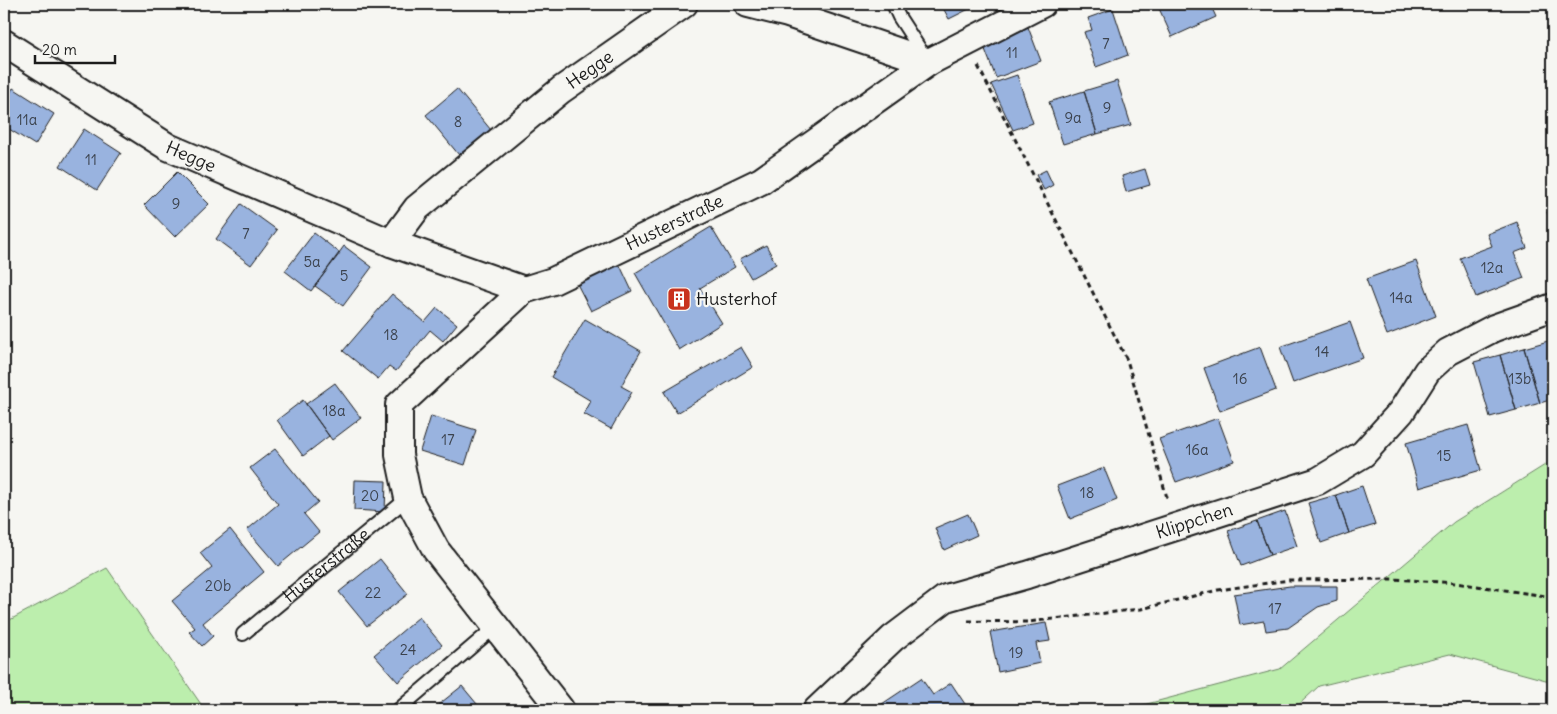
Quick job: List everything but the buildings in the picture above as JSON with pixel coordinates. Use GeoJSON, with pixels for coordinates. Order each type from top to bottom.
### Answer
{"type":"FeatureCollection","features":[{"type":"Feature","properties":{"kind":"street","name":"Hegge"},"geometry":{"type":"LineString","coordinates":[[392,243],[417,208],[560,90],[684,4]]}},
{"type":"Feature","properties":{"kind":"street"},"geometry":{"type":"LineString","coordinates":[[748,4],[797,9],[928,62]]}},
{"type":"Feature","properties":{"kind":"street","name":"Husterstraße"},"geometry":{"type":"LineString","coordinates":[[561,710],[436,550],[408,498],[399,455],[399,406],[524,290],[552,280],[761,181],[928,62],[1042,4]]}},
{"type":"Feature","properties":{"kind":"street","name":"Hegge"},"geometry":{"type":"LineString","coordinates":[[4,43],[168,147],[392,243],[524,290]]}},
{"type":"Feature","properties":{"kind":"street","name":"Klippchen"},"geometry":{"type":"LineString","coordinates":[[817,710],[893,638],[946,598],[1176,528],[1318,481],[1363,454],[1400,412],[1427,371],[1448,352],[1494,328],[1553,307]]}},
{"type":"Feature","properties":{"kind":"lane"},"geometry":{"type":"LineString","coordinates":[[893,4],[899,17],[928,62]]}},
{"type":"Feature","properties":{"kind":"lane","name":"Husterstraße"},"geometry":{"type":"LineString","coordinates":[[243,634],[408,498]]}},
{"type":"Feature","properties":{"kind":"lane"},"geometry":{"type":"LineString","coordinates":[[398,710],[495,627]]}},
{"type":"Feature","properties":{"kind":"path"},"geometry":{"type":"LineString","coordinates":[[966,42],[1073,249],[1127,360],[1176,528]]}},
{"type":"Feature","properties":{"kind":"path"},"geometry":{"type":"LineString","coordinates":[[946,598],[964,620],[977,622],[1028,622],[1141,609],[1218,590],[1289,580],[1393,579],[1456,583],[1553,597]]}},
{"type":"Feature","properties":{"kind":"green space"},"geometry":{"type":"Polygon","coordinates":[[[1553,460],[1553,682],[1450,654],[1319,686],[1293,710],[1124,710],[1280,669],[1454,522],[1553,460]]]}},
{"type":"Feature","properties":{"kind":"green space"},"geometry":{"type":"Polygon","coordinates":[[[107,568],[205,710],[4,710],[4,623],[107,568]]]}},
{"type":"Feature","properties":{"kind":"place","name":"Husterhof"},"geometry":{"type":"Point","coordinates":[679,299]}}]}
